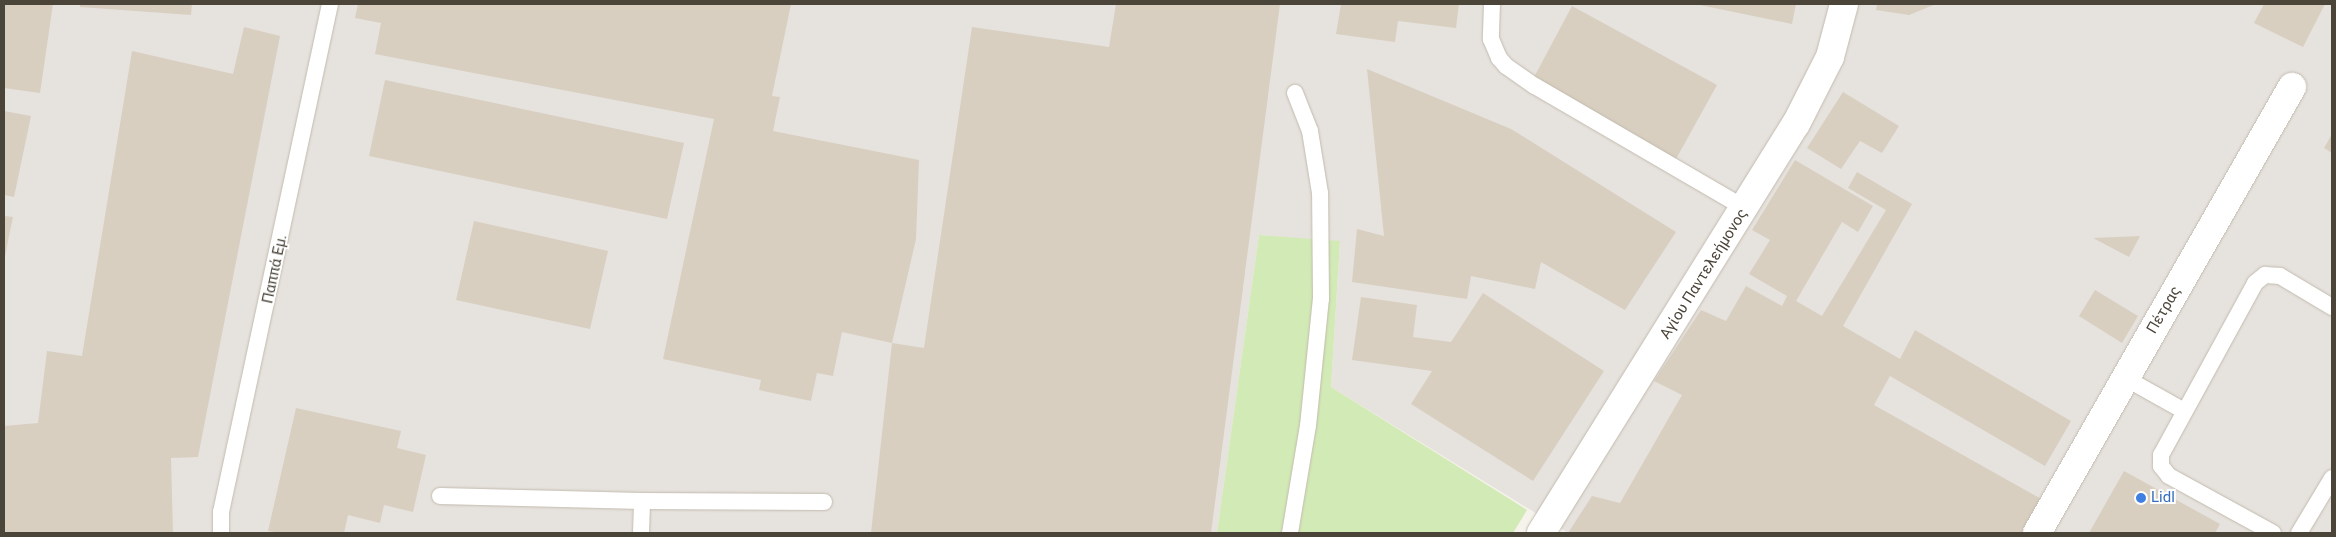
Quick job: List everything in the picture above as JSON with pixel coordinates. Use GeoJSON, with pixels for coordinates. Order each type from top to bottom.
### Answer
{"type":"FeatureCollection","features":[{"type":"Feature","properties":{"kind":"street","name":"Αγίου Παντελεήμονος"},"geometry":{"type":"LineString","coordinates":[[1541,533],[1746,208],[1796,124],[1830,57],[1844,4]]}},
{"type":"Feature","properties":{"kind":"street","name":"Πέτρας"},"geometry":{"type":"LineString","coordinates":[[2038,533],[2292,87]]}},
{"type":"Feature","properties":{"kind":"lane","name":"Παππά Εμ."},"geometry":{"type":"LineString","coordinates":[[221,533],[221,512],[330,4]]}},
{"type":"Feature","properties":{"kind":"lane"},"geometry":{"type":"LineString","coordinates":[[1492,4],[1491,39],[1499,58],[1506,66],[1535,86],[1746,208]]}},
{"type":"Feature","properties":{"kind":"lane"},"geometry":{"type":"LineString","coordinates":[[1290,533],[1308,426],[1321,299],[1320,193],[1310,131],[1295,93]]}},
{"type":"Feature","properties":{"kind":"lane"},"geometry":{"type":"LineString","coordinates":[[2273,533],[2169,476],[2161,466],[2161,456],[2255,283],[2265,275],[2280,276],[2332,307]]}},
{"type":"Feature","properties":{"kind":"lane"},"geometry":{"type":"LineString","coordinates":[[2125,378],[2184,411]]}},
{"type":"Feature","properties":{"kind":"lane"},"geometry":{"type":"LineString","coordinates":[[2299,533],[2332,478]]}},
{"type":"Feature","properties":{"kind":"lane"},"geometry":{"type":"LineString","coordinates":[[440,496],[642,501],[824,502]]}},
{"type":"Feature","properties":{"kind":"lane"},"geometry":{"type":"LineString","coordinates":[[641,533],[642,501]]}},
{"type":"Feature","properties":{"kind":"shaded area"},"geometry":{"type":"Polygon","coordinates":[[[4,4],[2332,4],[2332,533],[1568,533],[1331,387],[1340,242],[1259,235],[1217,533],[4,533],[4,4]]]}},
{"type":"Feature","properties":{"kind":"green space"},"geometry":{"type":"Polygon","coordinates":[[[1259,235],[1340,241],[1331,387],[1527,510],[1513,533],[1217,533],[1259,235]]]}},
{"type":"Feature","properties":{"kind":"building"},"geometry":{"type":"Polygon","coordinates":[[[4,4],[53,4],[40,93],[4,88],[4,4]]]}},
{"type":"Feature","properties":{"kind":"building"},"geometry":{"type":"Polygon","coordinates":[[[80,4],[192,4],[191,15],[80,7],[80,4]]]}},
{"type":"Feature","properties":{"kind":"building"},"geometry":{"type":"Polygon","coordinates":[[[358,4],[791,4],[772,96],[780,97],[773,131],[919,160],[916,239],[892,343],[842,332],[833,376],[817,373],[811,401],[759,390],[761,380],[663,359],[714,119],[375,54],[381,23],[355,18],[358,4]]]}},
{"type":"Feature","properties":{"kind":"building"},"geometry":{"type":"Polygon","coordinates":[[[1116,4],[1280,4],[1211,533],[871,533],[892,343],[924,348],[972,27],[1109,47],[1116,4]]]}},
{"type":"Feature","properties":{"kind":"building"},"geometry":{"type":"Polygon","coordinates":[[[1341,4],[1459,4],[1456,28],[1398,21],[1395,42],[1336,34],[1341,4]]]}},
{"type":"Feature","properties":{"kind":"building"},"geometry":{"type":"Polygon","coordinates":[[[1695,4],[1796,4],[1792,24],[1695,4]]]}},
{"type":"Feature","properties":{"kind":"building"},"geometry":{"type":"Polygon","coordinates":[[[1877,4],[1936,4],[1909,15],[1876,10],[1877,4]]]}},
{"type":"Feature","properties":{"kind":"building"},"geometry":{"type":"Polygon","coordinates":[[[2264,4],[2325,4],[2303,47],[2254,23],[2264,4]]]}},
{"type":"Feature","properties":{"kind":"building"},"geometry":{"type":"Polygon","coordinates":[[[1572,6],[1717,85],[1676,159],[1532,81],[1572,6]]]}},
{"type":"Feature","properties":{"kind":"building"},"geometry":{"type":"Polygon","coordinates":[[[244,27],[280,36],[198,457],[171,458],[173,533],[4,533],[4,426],[38,423],[47,351],[82,356],[132,51],[233,74],[244,27]]]}},
{"type":"Feature","properties":{"kind":"building"},"geometry":{"type":"Polygon","coordinates":[[[1367,69],[1511,129],[1676,232],[1625,310],[1541,262],[1535,289],[1471,276],[1467,299],[1352,282],[1357,229],[1384,236],[1367,69]]]}},
{"type":"Feature","properties":{"kind":"building"},"geometry":{"type":"Polygon","coordinates":[[[385,80],[684,143],[667,219],[369,156],[385,80]]]}},
{"type":"Feature","properties":{"kind":"building"},"geometry":{"type":"Polygon","coordinates":[[[1843,92],[1899,126],[1882,153],[1860,141],[1841,169],[1807,148],[1843,92]]]}},
{"type":"Feature","properties":{"kind":"building"},"geometry":{"type":"Polygon","coordinates":[[[4,111],[31,116],[14,197],[4,195],[4,111]]]}},
{"type":"Feature","properties":{"kind":"building"},"geometry":{"type":"Polygon","coordinates":[[[2332,134],[2332,153],[2324,148],[2332,134]]]}},
{"type":"Feature","properties":{"kind":"building"},"geometry":{"type":"Polygon","coordinates":[[[1795,160],[1873,206],[1858,232],[1842,222],[1796,301],[1822,316],[1886,210],[1848,188],[1857,172],[1912,204],[1843,326],[1900,359],[1915,330],[2071,421],[2045,466],[1890,376],[1874,405],[2043,500],[2022,533],[1568,533],[1592,496],[1620,503],[1682,395],[1654,381],[1701,310],[1726,321],[1746,286],[1782,306],[1787,296],[1749,274],[1770,240],[1752,230],[1795,160]]]}},
{"type":"Feature","properties":{"kind":"building"},"geometry":{"type":"Polygon","coordinates":[[[4,216],[13,217],[5,256],[4,256],[4,216]]]}},
{"type":"Feature","properties":{"kind":"building"},"geometry":{"type":"Polygon","coordinates":[[[474,221],[608,251],[590,329],[456,300],[474,221]]]}},
{"type":"Feature","properties":{"kind":"building"},"geometry":{"type":"Polygon","coordinates":[[[2140,236],[2129,257],[2093,238],[2140,236]]]}},
{"type":"Feature","properties":{"kind":"building"},"geometry":{"type":"Polygon","coordinates":[[[2095,290],[2138,316],[2122,343],[2079,316],[2095,290]]]}},
{"type":"Feature","properties":{"kind":"building"},"geometry":{"type":"Polygon","coordinates":[[[1483,293],[1604,371],[1533,481],[1411,404],[1432,371],[1352,360],[1361,297],[1417,305],[1413,337],[1451,342],[1483,293]]]}},
{"type":"Feature","properties":{"kind":"building"},"geometry":{"type":"Polygon","coordinates":[[[296,408],[401,431],[397,448],[426,455],[413,512],[384,505],[380,523],[348,515],[344,533],[280,533],[268,531],[296,408]]]}},
{"type":"Feature","properties":{"kind":"building","name":"Lidl"},"geometry":{"type":"Polygon","coordinates":[[[2124,471],[2220,524],[2215,533],[2089,533],[2124,471]]]}},
{"type":"Feature","properties":{"kind":"place","name":"Lidl"},"geometry":{"type":"Point","coordinates":[2141,498]}}]}
